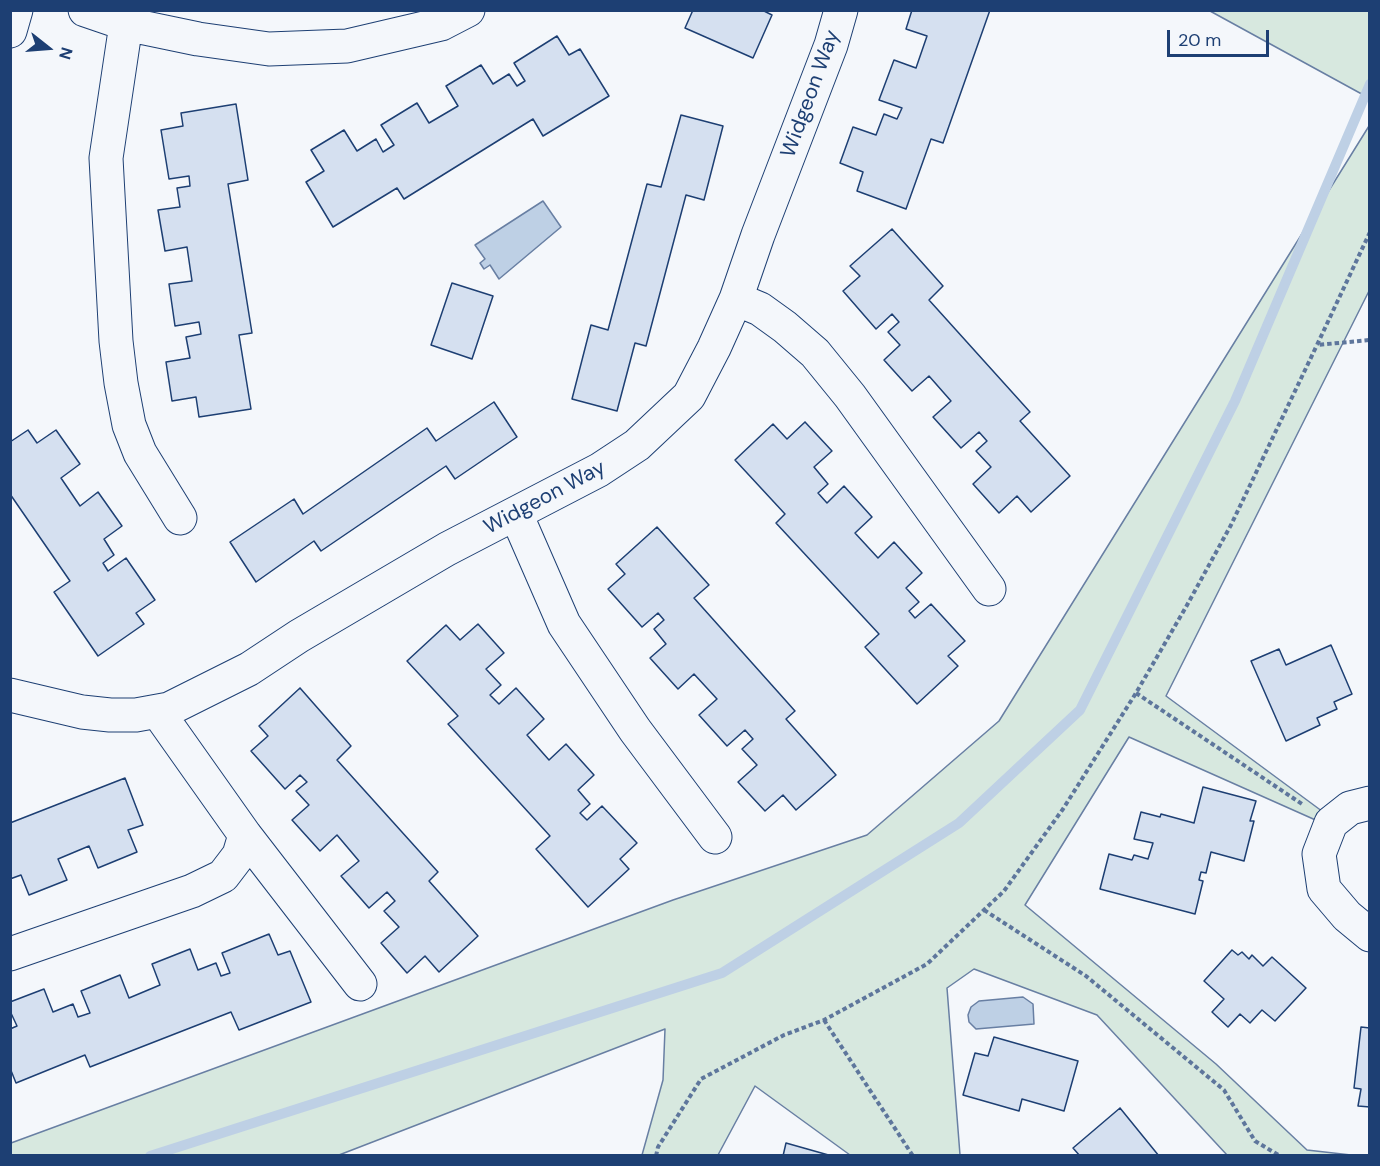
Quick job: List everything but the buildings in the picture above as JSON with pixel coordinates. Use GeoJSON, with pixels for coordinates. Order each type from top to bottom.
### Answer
{"type":"FeatureCollection","features":[{"type":"Feature","properties":{"kind":"street"},"geometry":{"type":"LineString","coordinates":[[10,31],[16,10]]}},
{"type":"Feature","properties":{"kind":"street"},"geometry":{"type":"LineString","coordinates":[[85,10],[126,24],[198,39],[268,49],[347,46],[441,24],[468,10]]}},
{"type":"Feature","properties":{"kind":"street","name":"Widgeon Way"},"geometry":{"type":"LineString","coordinates":[[10,695],[82,712],[110,715],[136,715],[169,709],[249,669],[299,636],[447,549],[599,470],[637,446],[689,396],[714,348],[736,299],[758,235],[831,45],[841,10]]}},
{"type":"Feature","properties":{"kind":"street"},"geometry":{"type":"LineString","coordinates":[[126,24],[106,158],[120,383],[129,424],[145,462],[180,518]]}},
{"type":"Feature","properties":{"kind":"street"},"geometry":{"type":"LineString","coordinates":[[736,299],[760,309],[815,353],[850,396],[989,589]]}},
{"type":"Feature","properties":{"kind":"street"},"geometry":{"type":"LineString","coordinates":[[516,514],[564,624],[635,730],[714,837]]}},
{"type":"Feature","properties":{"kind":"street"},"geometry":{"type":"LineString","coordinates":[[158,712],[245,835],[360,984]]}},
{"type":"Feature","properties":{"kind":"street"},"geometry":{"type":"LineString","coordinates":[[1370,803],[1350,808],[1331,823],[1319,854],[1324,889],[1347,916],[1370,935]]}},
{"type":"Feature","properties":{"kind":"street"},"geometry":{"type":"LineString","coordinates":[[10,954],[192,891],[223,876],[239,855],[245,835]]}},
{"type":"Feature","properties":{"kind":"path"},"geometry":{"type":"LineString","coordinates":[[656,1155],[658,1147],[701,1079],[784,1035],[824,1020],[927,964],[1004,891],[1063,809],[1136,693],[1231,525],[1370,231]]}},
{"type":"Feature","properties":{"kind":"path"},"geometry":{"type":"LineString","coordinates":[[1317,345],[1370,340]]}},
{"type":"Feature","properties":{"kind":"path"},"geometry":{"type":"LineString","coordinates":[[1136,693],[1331,823]]}},
{"type":"Feature","properties":{"kind":"path"},"geometry":{"type":"LineString","coordinates":[[984,910],[1086,976],[1224,1090],[1255,1141],[1280,1155]]}},
{"type":"Feature","properties":{"kind":"path"},"geometry":{"type":"LineString","coordinates":[[824,1020],[914,1155]]}},
{"type":"Feature","properties":{"kind":"shaded area"},"geometry":{"type":"Polygon","coordinates":[[[1210,11],[1369,11],[1369,98],[1210,11]]]}},
{"type":"Feature","properties":{"kind":"shaded area"},"geometry":{"type":"Polygon","coordinates":[[[1369,126],[1369,291],[1166,696],[1334,820],[1329,826],[1129,737],[1025,905],[1216,1064],[1307,1150],[1351,1155],[1227,1155],[1097,1015],[974,969],[947,988],[960,1155],[850,1155],[755,1086],[718,1155],[642,1155],[663,1080],[665,1029],[339,1155],[11,1156],[11,1143],[673,900],[867,835],[999,721],[1369,126]]]}},
{"type":"Feature","properties":{"kind":"water"},"geometry":{"type":"Polygon","coordinates":[[[543,201],[561,227],[499,279],[490,265],[484,269],[480,263],[485,259],[475,245],[543,201]]]}},
{"type":"Feature","properties":{"kind":"water"},"geometry":{"type":"Polygon","coordinates":[[[1023,997],[1033,1004],[1034,1024],[976,1029],[969,1022],[968,1015],[971,1007],[979,1001],[1023,997]]]}},
{"type":"Feature","properties":{"kind":"waterway"},"geometry":{"type":"LineString","coordinates":[[150,1156],[722,973],[959,823],[1080,710],[1235,401],[1370,84]]}}]}
